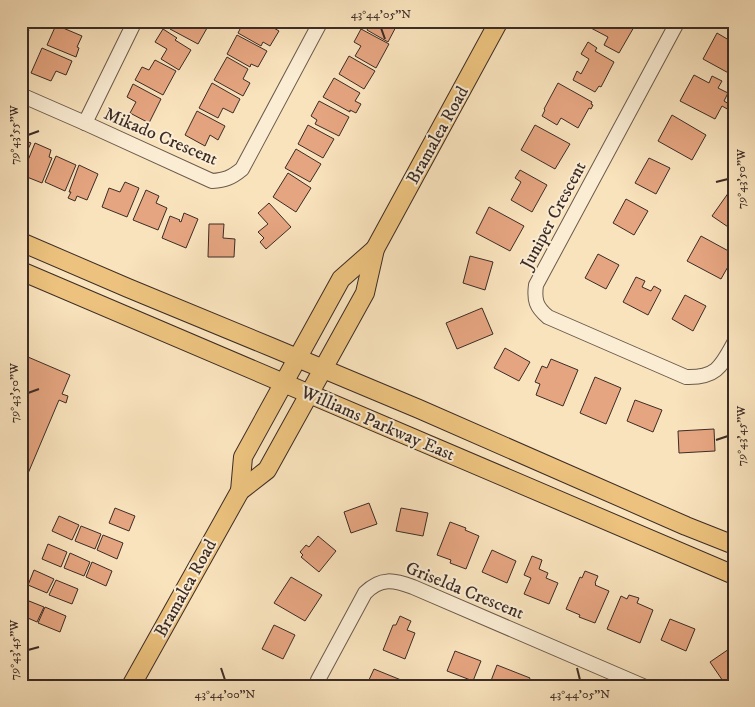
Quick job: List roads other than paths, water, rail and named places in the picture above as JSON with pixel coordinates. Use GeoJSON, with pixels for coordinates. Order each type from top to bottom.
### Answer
{"type":"FeatureCollection","features":[{"type":"Feature","properties":{"kind":"main road","name":"Bramalea Road"},"geometry":{"type":"LineString","coordinates":[[131,686],[240,491],[267,470],[323,369],[365,293],[375,249],[499,21]]}},
{"type":"Feature","properties":{"kind":"main road","name":"Williams Parkway East"},"geometry":{"type":"LineString","coordinates":[[21,242],[734,545]]}},
{"type":"Feature","properties":{"kind":"main road","name":"Bramalea Road"},"geometry":{"type":"LineString","coordinates":[[240,491],[243,457],[341,279],[375,249]]}},
{"type":"Feature","properties":{"kind":"main road","name":"Williams Parkway East"},"geometry":{"type":"LineString","coordinates":[[21,271],[734,575]]}},
{"type":"Feature","properties":{"kind":"street"},"geometry":{"type":"LineString","coordinates":[[85,123],[135,21]]}},
{"type":"Feature","properties":{"kind":"street","name":"Mikado Crescent"},"geometry":{"type":"LineString","coordinates":[[21,95],[212,181],[226,180],[242,169],[320,21]]}},
{"type":"Feature","properties":{"kind":"street","name":"Juniper Crescent"},"geometry":{"type":"LineString","coordinates":[[678,21],[536,286],[535,296],[539,309],[548,317],[686,377],[705,376],[713,372],[722,364],[734,343]]}},
{"type":"Feature","properties":{"kind":"street","name":"Griselda Crescent"},"geometry":{"type":"LineString","coordinates":[[318,680],[365,593],[371,586],[380,582],[396,581],[643,686]]}}]}
